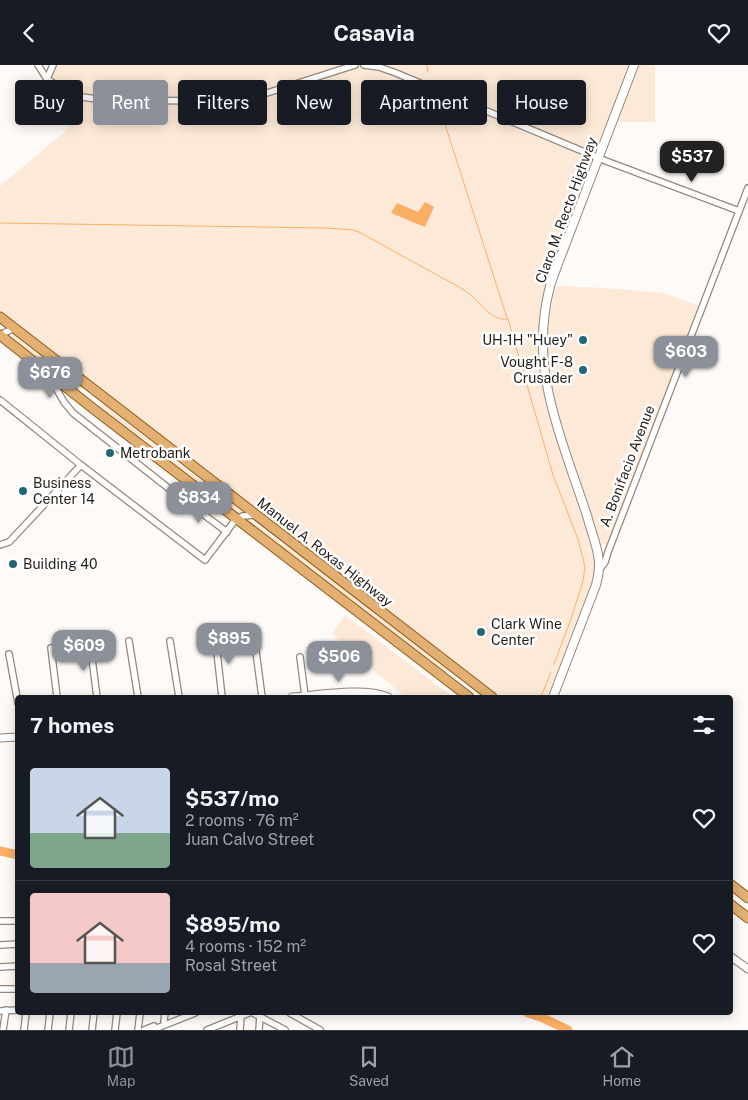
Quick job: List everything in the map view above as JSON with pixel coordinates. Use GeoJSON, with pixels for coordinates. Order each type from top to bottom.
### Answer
{"type":"FeatureCollection","features":[{"type":"Feature","properties":{"kind":"main road","name":"Claro M. Recto Highway"},"geometry":{"type":"LineString","coordinates":[[599,570],[599,557],[594,539],[551,405],[546,382],[543,350],[545,317],[551,285],[634,65]]}},
{"type":"Feature","properties":{"kind":"main road","name":"Manuel A. Roxas Highway"},"geometry":{"type":"LineString","coordinates":[[0,317],[489,695]]}},
{"type":"Feature","properties":{"kind":"main road","name":"Manuel A. Roxas Highway"},"geometry":{"type":"LineString","coordinates":[[0,335],[465,695]]}},
{"type":"Feature","properties":{"kind":"main road","name":"A. Bonifacio Avenue"},"geometry":{"type":"LineString","coordinates":[[554,695],[596,585],[599,570]]}},
{"type":"Feature","properties":{"kind":"main road"},"geometry":{"type":"LineString","coordinates":[[446,680],[454,669]]}},
{"type":"Feature","properties":{"kind":"main road"},"geometry":{"type":"LineString","coordinates":[[733,886],[748,898]]}},
{"type":"Feature","properties":{"kind":"main road"},"geometry":{"type":"LineString","coordinates":[[733,906],[748,918]]}},
{"type":"Feature","properties":{"kind":"street"},"geometry":{"type":"LineString","coordinates":[[38,65],[47,79],[67,92],[82,97],[97,99],[207,101],[266,93],[355,65]]}},
{"type":"Feature","properties":{"kind":"street"},"geometry":{"type":"LineString","coordinates":[[47,79],[53,65]]}},
{"type":"Feature","properties":{"kind":"street"},"geometry":{"type":"LineString","coordinates":[[364,65],[379,67],[396,73],[598,157],[739,211]]}},
{"type":"Feature","properties":{"kind":"street","name":"A. Bonifacio Avenue"},"geometry":{"type":"LineString","coordinates":[[599,570],[605,562],[748,188]]}},
{"type":"Feature","properties":{"kind":"street"},"geometry":{"type":"LineString","coordinates":[[0,335],[14,328]]}},
{"type":"Feature","properties":{"kind":"street"},"geometry":{"type":"LineString","coordinates":[[46,371],[64,402],[73,413],[226,532]]}},
{"type":"Feature","properties":{"kind":"street"},"geometry":{"type":"LineString","coordinates":[[0,400],[81,465],[206,560],[236,519],[254,515]]}},
{"type":"Feature","properties":{"kind":"street"},"geometry":{"type":"LineString","coordinates":[[0,545],[10,542],[81,465]]}},
{"type":"Feature","properties":{"kind":"street"},"geometry":{"type":"LineString","coordinates":[[253,629],[262,695]]}},
{"type":"Feature","properties":{"kind":"street"},"geometry":{"type":"LineString","coordinates":[[215,635],[222,695]]}},
{"type":"Feature","properties":{"kind":"street"},"geometry":{"type":"LineString","coordinates":[[129,641],[138,695]]}},
{"type":"Feature","properties":{"kind":"street"},"geometry":{"type":"LineString","coordinates":[[170,641],[179,695]]}},
{"type":"Feature","properties":{"kind":"street"},"geometry":{"type":"LineString","coordinates":[[90,644],[97,695]]}},
{"type":"Feature","properties":{"kind":"street"},"geometry":{"type":"LineString","coordinates":[[51,648],[57,695]]}},
{"type":"Feature","properties":{"kind":"street"},"geometry":{"type":"LineString","coordinates":[[9,654],[17,695]]}},
{"type":"Feature","properties":{"kind":"street"},"geometry":{"type":"LineString","coordinates":[[300,657],[305,695]]}},
{"type":"Feature","properties":{"kind":"street"},"geometry":{"type":"LineString","coordinates":[[325,695],[364,693],[376,695]]}},
{"type":"Feature","properties":{"kind":"street"},"geometry":{"type":"LineString","coordinates":[[0,738],[15,737]]}},
{"type":"Feature","properties":{"kind":"street"},"geometry":{"type":"LineString","coordinates":[[0,921],[15,921]]}},
{"type":"Feature","properties":{"kind":"street"},"geometry":{"type":"LineString","coordinates":[[0,945],[15,944]]}},
{"type":"Feature","properties":{"kind":"street"},"geometry":{"type":"LineString","coordinates":[[733,959],[748,969]]}},
{"type":"Feature","properties":{"kind":"street"},"geometry":{"type":"LineString","coordinates":[[0,967],[15,966]]}},
{"type":"Feature","properties":{"kind":"street"},"geometry":{"type":"LineString","coordinates":[[0,989],[15,989]]}},
{"type":"Feature","properties":{"kind":"street"},"geometry":{"type":"LineString","coordinates":[[3,1011],[3,1030]]}},
{"type":"Feature","properties":{"kind":"street"},"geometry":{"type":"LineString","coordinates":[[24,1030],[26,1015]]}},
{"type":"Feature","properties":{"kind":"street"},"geometry":{"type":"LineString","coordinates":[[48,1030],[50,1015]]}},
{"type":"Feature","properties":{"kind":"street"},"geometry":{"type":"LineString","coordinates":[[70,1030],[71,1015]]}},
{"type":"Feature","properties":{"kind":"street"},"geometry":{"type":"LineString","coordinates":[[92,1030],[94,1015]]}},
{"type":"Feature","properties":{"kind":"street"},"geometry":{"type":"LineString","coordinates":[[115,1030],[117,1015]]}},
{"type":"Feature","properties":{"kind":"street"},"geometry":{"type":"LineString","coordinates":[[138,1030],[140,1015]]}},
{"type":"Feature","properties":{"kind":"street"},"geometry":{"type":"LineString","coordinates":[[164,1021],[165,1015]]}},
{"type":"Feature","properties":{"kind":"street"},"geometry":{"type":"LineString","coordinates":[[144,1030],[180,1015]]}},
{"type":"Feature","properties":{"kind":"street"},"geometry":{"type":"LineString","coordinates":[[152,1030],[190,1015]]}},
{"type":"Feature","properties":{"kind":"street"},"geometry":{"type":"LineString","coordinates":[[294,1015],[320,1030]]}},
{"type":"Feature","properties":{"kind":"street"},"geometry":{"type":"LineString","coordinates":[[207,1030],[220,1027],[241,1016]]}},
{"type":"Feature","properties":{"kind":"street"},"geometry":{"type":"LineString","coordinates":[[240,1030],[241,1016]]}},
{"type":"Feature","properties":{"kind":"street"},"geometry":{"type":"LineString","coordinates":[[259,1030],[260,1016],[281,1029]]}},
{"type":"Feature","properties":{"kind":"shaded area"},"geometry":{"type":"Polygon","coordinates":[[[56,65],[629,65],[555,263],[541,359],[594,550],[596,569],[593,583],[548,695],[497,695],[0,311],[0,186],[68,129],[69,126],[83,125],[83,80],[46,80],[56,65]]]}},
{"type":"Feature","properties":{"kind":"shaded area"},"geometry":{"type":"Polygon","coordinates":[[[638,65],[655,65],[655,122],[616,122],[638,65]]]}},
{"type":"Feature","properties":{"kind":"shaded area"},"geometry":{"type":"Polygon","coordinates":[[[425,202],[434,207],[425,227],[391,213],[397,203],[418,212],[425,202]]]}},
{"type":"Feature","properties":{"kind":"shaded area"},"geometry":{"type":"Polygon","coordinates":[[[555,286],[663,293],[698,305],[610,540],[605,545],[601,544],[598,540],[571,463],[556,409],[548,355],[548,328],[555,286]]]}},
{"type":"Feature","properties":{"kind":"shaded area"},"geometry":{"type":"Polygon","coordinates":[[[13,335],[80,386],[78,390],[13,338],[13,335]]]}},
{"type":"Feature","properties":{"kind":"shaded area"},"geometry":{"type":"Polygon","coordinates":[[[103,404],[240,509],[242,514],[239,515],[157,454],[100,407],[103,404]]]}},
{"type":"Feature","properties":{"kind":"shaded area"},"geometry":{"type":"Polygon","coordinates":[[[246,518],[303,557],[448,668],[449,671],[443,670],[256,529],[246,518]]]}},
{"type":"Feature","properties":{"kind":"shaded area"},"geometry":{"type":"Polygon","coordinates":[[[345,615],[450,695],[403,695],[332,634],[345,615]]]}},
{"type":"Feature","properties":{"kind":"waterway"},"geometry":{"type":"LineString","coordinates":[[427,65],[428,72]]}},
{"type":"Feature","properties":{"kind":"waterway"},"geometry":{"type":"LineString","coordinates":[[445,125],[507,318]]}},
{"type":"Feature","properties":{"kind":"waterway"},"geometry":{"type":"LineString","coordinates":[[0,223],[353,230],[461,288],[493,316],[508,319],[553,475],[578,539],[585,567],[583,581],[571,619],[554,664]]}},
{"type":"Feature","properties":{"kind":"waterway"},"geometry":{"type":"LineString","coordinates":[[542,695],[551,672]]}},
{"type":"Feature","properties":{"kind":"waterway"},"geometry":{"type":"LineString","coordinates":[[0,851],[15,854]]}},
{"type":"Feature","properties":{"kind":"waterway"},"geometry":{"type":"LineString","coordinates":[[534,1015],[568,1030]]}},
{"type":"Feature","properties":{"kind":"place","name":"UH-1H \"Huey\""},"geometry":{"type":"Point","coordinates":[583,340]}},
{"type":"Feature","properties":{"kind":"place","name":"Vought F-8 Crusader"},"geometry":{"type":"Point","coordinates":[583,370]}},
{"type":"Feature","properties":{"kind":"place","name":"Metrobank"},"geometry":{"type":"Point","coordinates":[110,453]}},
{"type":"Feature","properties":{"kind":"place","name":"Business Center 14"},"geometry":{"type":"Point","coordinates":[23,491]}},
{"type":"Feature","properties":{"kind":"place","name":"Building 40"},"geometry":{"type":"Point","coordinates":[13,564]}},
{"type":"Feature","properties":{"kind":"place","name":"Clark Wine Center"},"geometry":{"type":"Point","coordinates":[481,632]}}]}
